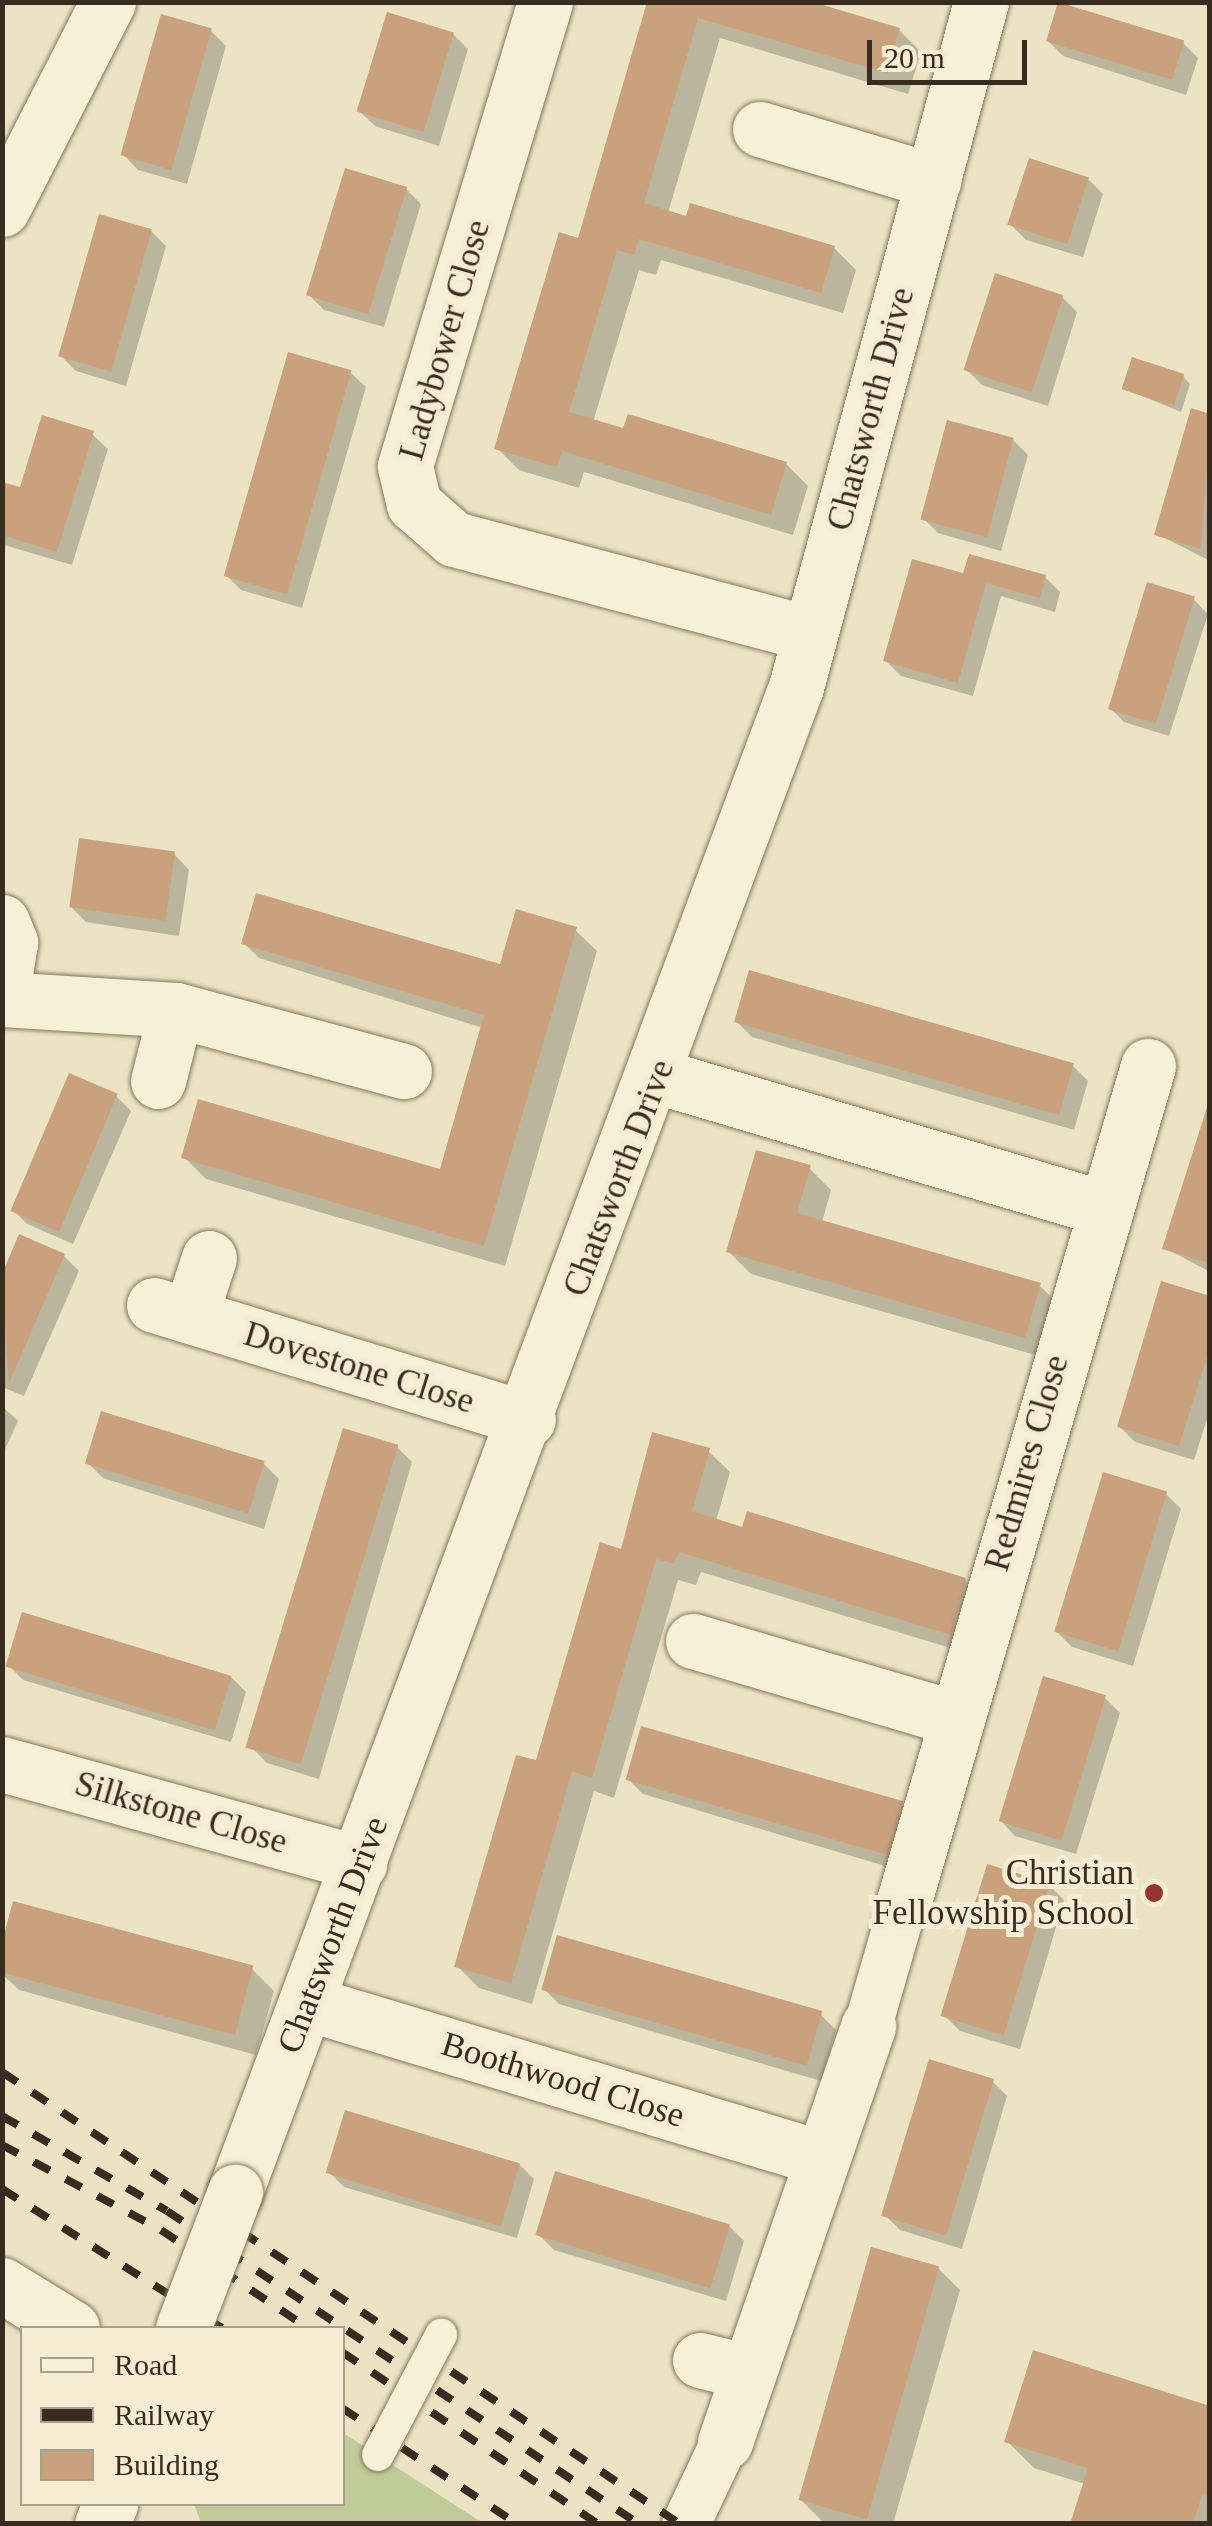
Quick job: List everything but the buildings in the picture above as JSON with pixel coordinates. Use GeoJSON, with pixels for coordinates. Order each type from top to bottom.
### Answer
{"type":"FeatureCollection","features":[{"type":"Feature","properties":{"kind":"street"},"geometry":{"type":"LineString","coordinates":[[2,209],[108,2]]}},
{"type":"Feature","properties":{"kind":"street","name":"Ladybower Close"},"geometry":{"type":"LineString","coordinates":[[545,2],[404,466],[414,504],[454,539],[810,634]]}},
{"type":"Feature","properties":{"kind":"street","name":"Chatsworth Drive"},"geometry":{"type":"LineString","coordinates":[[184,2326],[723,901],[796,688],[980,2]]}},
{"type":"Feature","properties":{"kind":"street"},"geometry":{"type":"LineString","coordinates":[[760,129],[933,181]]}},
{"type":"Feature","properties":{"kind":"street"},"geometry":{"type":"LineString","coordinates":[[2,922],[10,942],[2,996],[176,1010],[404,1071]]}},
{"type":"Feature","properties":{"kind":"street"},"geometry":{"type":"LineString","coordinates":[[158,1081],[176,1010]]}},
{"type":"Feature","properties":{"kind":"street","name":"Redmires Close"},"geometry":{"type":"LineString","coordinates":[[904,1901],[1100,1207],[1148,1066]]}},
{"type":"Feature","properties":{"kind":"street"},"geometry":{"type":"LineString","coordinates":[[657,1076],[1100,1207]]}},
{"type":"Feature","properties":{"kind":"street","name":"Dovestone Close"},"geometry":{"type":"LineString","coordinates":[[209,1258],[172,1311],[528,1419]]}},
{"type":"Feature","properties":{"kind":"street"},"geometry":{"type":"LineString","coordinates":[[693,1641],[954,1718]]}},
{"type":"Feature","properties":{"kind":"street","name":"Silkstone Close"},"geometry":{"type":"LineString","coordinates":[[2,1764],[360,1863]]}},
{"type":"Feature","properties":{"kind":"street"},"geometry":{"type":"LineString","coordinates":[[689,2515],[725,2442],[724,2366],[818,2157],[868,2026],[904,1901]]}},
{"type":"Feature","properties":{"kind":"street","name":"Boothwood Close"},"geometry":{"type":"LineString","coordinates":[[307,2004],[818,2157]]}},
{"type":"Feature","properties":{"kind":"street"},"geometry":{"type":"LineString","coordinates":[[2,2285],[69,2326]]}},
{"type":"Feature","properties":{"kind":"lane"},"geometry":{"type":"LineString","coordinates":[[378,2454],[441,2335]]}},
{"type":"Feature","properties":{"kind":"green space"},"geometry":{"type":"Polygon","coordinates":[[[345,2434],[483,2523],[201,2523],[195,2506],[345,2506],[345,2434]]]}},
{"type":"Feature","properties":{"kind":"railway"},"geometry":{"type":"LineString","coordinates":[[2,2072],[680,2524]]}},
{"type":"Feature","properties":{"kind":"railway"},"geometry":{"type":"LineString","coordinates":[[2,2116],[167,2211],[340,2326]]}},
{"type":"Feature","properties":{"kind":"railway"},"geometry":{"type":"LineString","coordinates":[[2,2145],[161,2230],[305,2326]]}},
{"type":"Feature","properties":{"kind":"railway"},"geometry":{"type":"LineString","coordinates":[[2,2189],[219,2326]]}},
{"type":"Feature","properties":{"kind":"railway"},"geometry":{"type":"LineString","coordinates":[[345,2329],[639,2524]]}},
{"type":"Feature","properties":{"kind":"railway"},"geometry":{"type":"LineString","coordinates":[[345,2354],[598,2524]]}},
{"type":"Feature","properties":{"kind":"railway"},"geometry":{"type":"LineString","coordinates":[[345,2410],[517,2524]]}},
{"type":"Feature","properties":{"kind":"place","name":"Christian Fellowship School"},"geometry":{"type":"Point","coordinates":[1154,1893]}}]}
